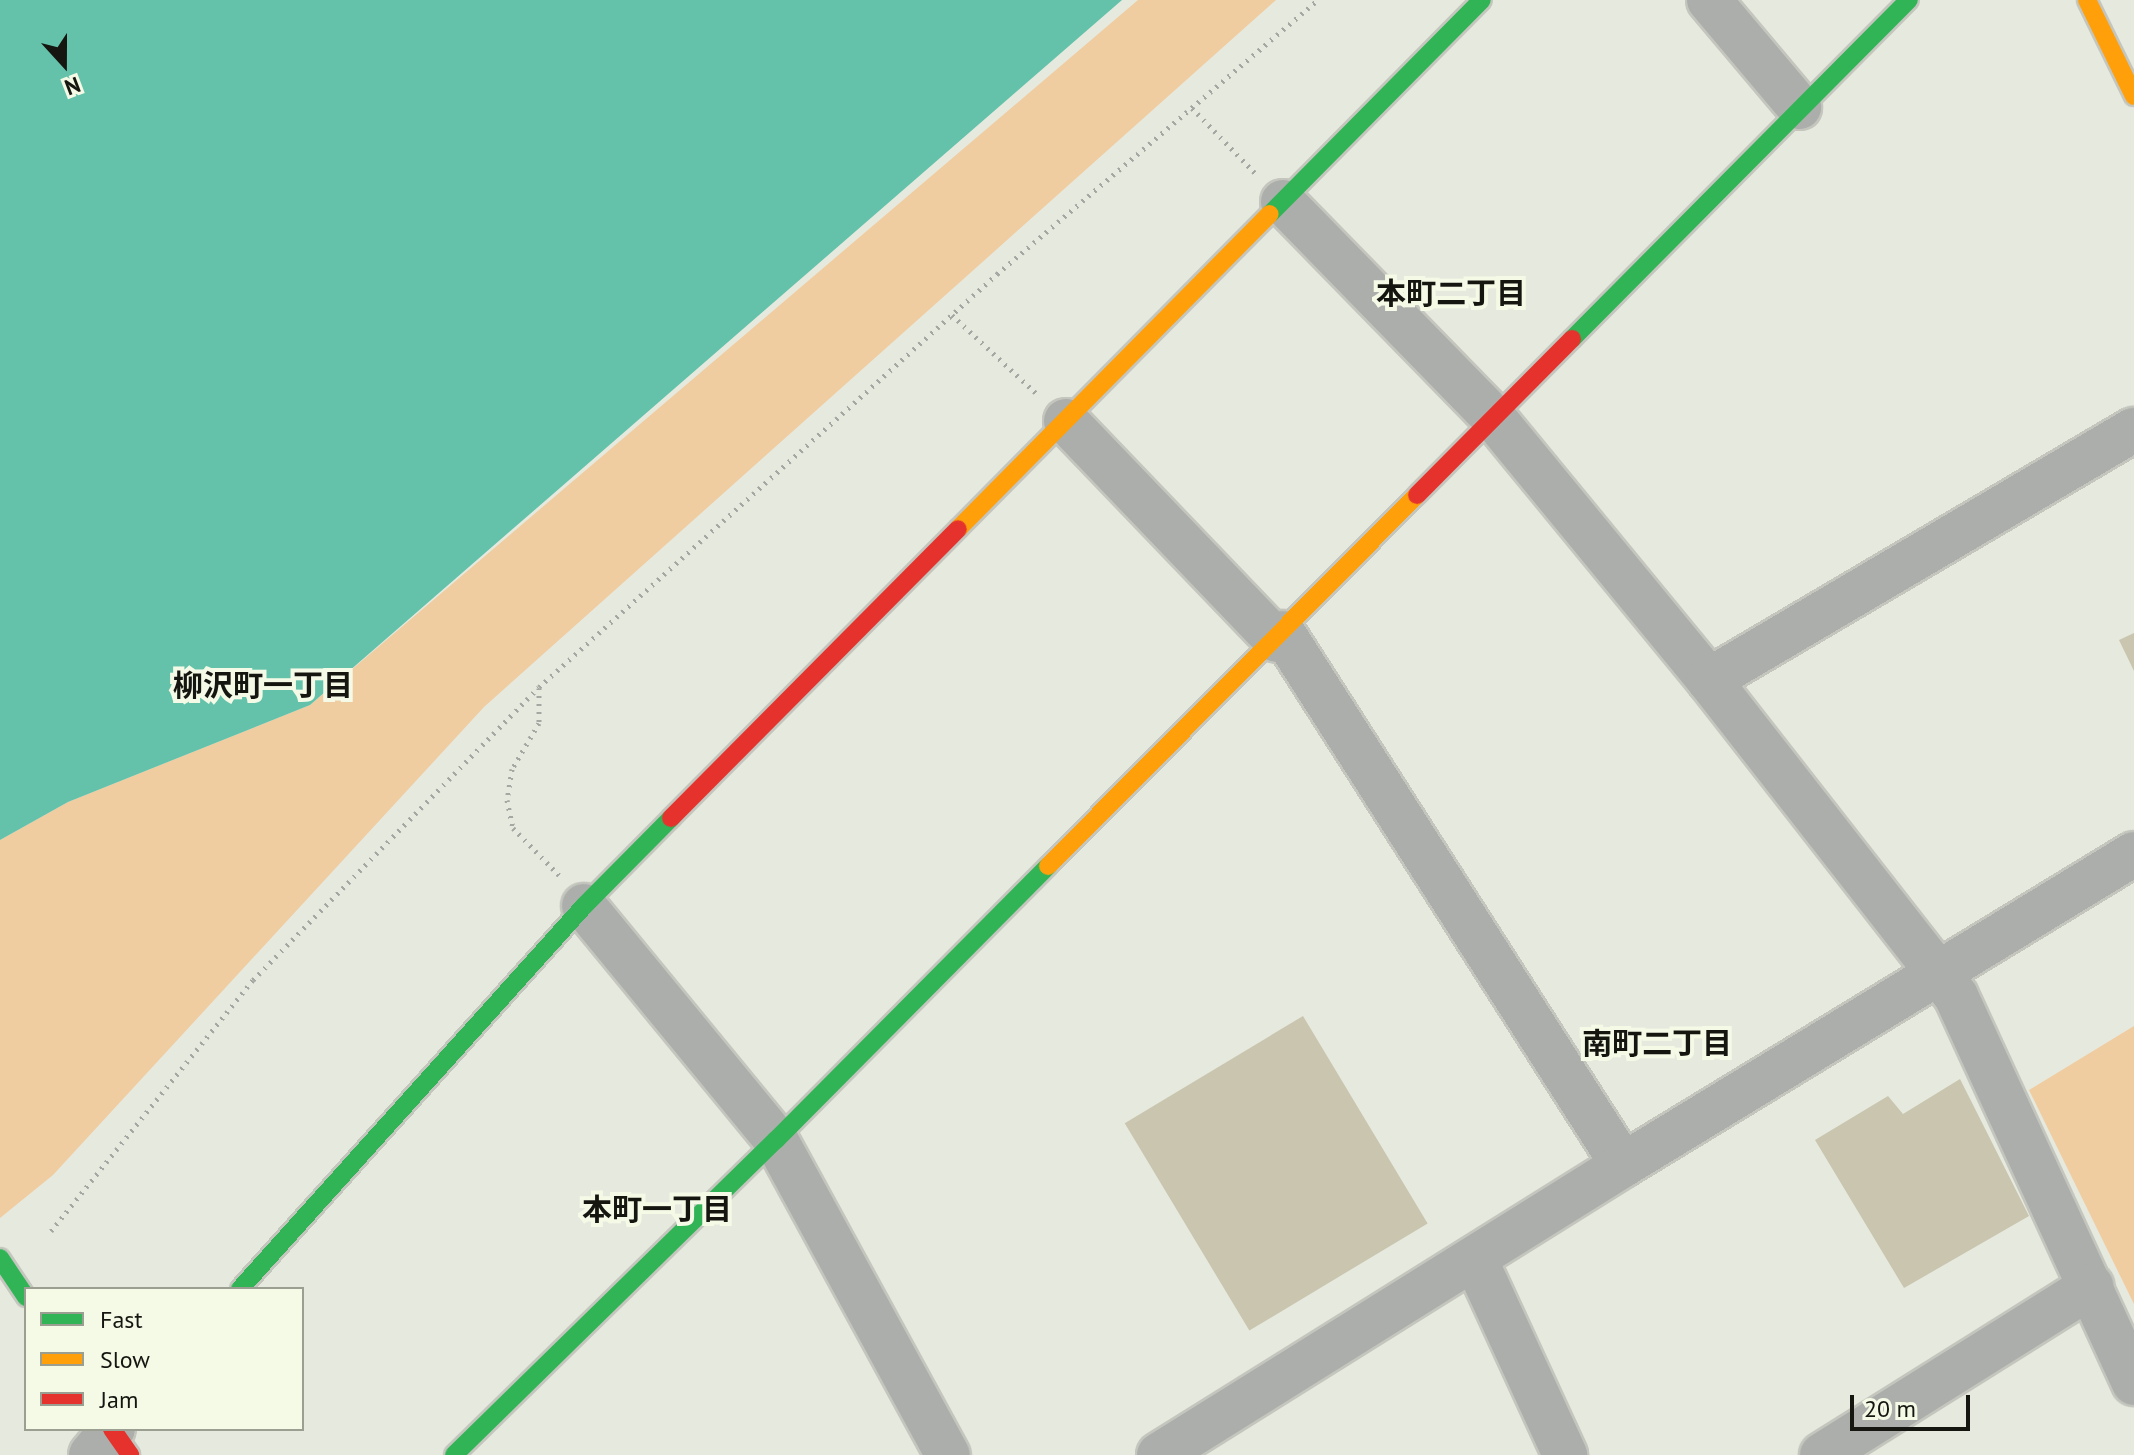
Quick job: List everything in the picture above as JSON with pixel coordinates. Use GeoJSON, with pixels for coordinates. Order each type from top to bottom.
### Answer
{"type":"FeatureCollection","features":[{"type":"Feature","properties":{"kind":"street"},"geometry":{"type":"LineString","coordinates":[[242,1287],[584,906],[1482,0]]}},
{"type":"Feature","properties":{"kind":"street"},"geometry":{"type":"LineString","coordinates":[[1709,0],[1799,107]]}},
{"type":"Feature","properties":{"kind":"street"},"geometry":{"type":"LineString","coordinates":[[454,1455],[776,1140],[1279,636],[1799,107],[1909,0]]}},
{"type":"Feature","properties":{"kind":"street"},"geometry":{"type":"LineString","coordinates":[[2087,0],[2134,96]]}},
{"type":"Feature","properties":{"kind":"street"},"geometry":{"type":"LineString","coordinates":[[1283,202],[1493,417],[1709,680],[1956,996],[2134,1383]]}},
{"type":"Feature","properties":{"kind":"street"},"geometry":{"type":"LineString","coordinates":[[1066,421],[1279,636],[1623,1165]]}},
{"type":"Feature","properties":{"kind":"street"},"geometry":{"type":"LineString","coordinates":[[1709,680],[2134,430]]}},
{"type":"Feature","properties":{"kind":"street"},"geometry":{"type":"LineString","coordinates":[[1159,1455],[1623,1165],[2134,854]]}},
{"type":"Feature","properties":{"kind":"street"},"geometry":{"type":"LineString","coordinates":[[584,906],[776,1140],[948,1455]]}},
{"type":"Feature","properties":{"kind":"street"},"geometry":{"type":"LineString","coordinates":[[0,1258],[24,1294]]}},
{"type":"Feature","properties":{"kind":"street"},"geometry":{"type":"LineString","coordinates":[[1475,1259],[1565,1455]]}},
{"type":"Feature","properties":{"kind":"street"},"geometry":{"type":"LineString","coordinates":[[1822,1455],[2091,1286]]}},
{"type":"Feature","properties":{"kind":"street"},"geometry":{"type":"LineString","coordinates":[[91,1455],[111,1431]]}},
{"type":"Feature","properties":{"kind":"street"},"geometry":{"type":"LineString","coordinates":[[114,1431],[130,1455]]}},
{"type":"Feature","properties":{"kind":"path"},"geometry":{"type":"LineString","coordinates":[[51,1231],[253,980],[539,687],[952,315],[1318,0]]}},
{"type":"Feature","properties":{"kind":"path"},"geometry":{"type":"LineString","coordinates":[[1192,108],[1283,202]]}},
{"type":"Feature","properties":{"kind":"path"},"geometry":{"type":"LineString","coordinates":[[952,315],[1066,421]]}},
{"type":"Feature","properties":{"kind":"path"},"geometry":{"type":"LineString","coordinates":[[539,687],[539,723],[512,769],[507,800],[513,828],[584,906]]}},
{"type":"Feature","properties":{"kind":"shaded area"},"geometry":{"type":"Polygon","coordinates":[[[0,0],[1122,0],[310,705],[68,802],[0,840],[0,0]]]}},
{"type":"Feature","properties":{"kind":"shaded area"},"geometry":{"type":"Polygon","coordinates":[[[1138,0],[1276,0],[484,707],[53,1175],[0,1218],[0,840],[68,802],[310,705],[1138,0]]]}},
{"type":"Feature","properties":{"kind":"shaded area"},"geometry":{"type":"Polygon","coordinates":[[[2134,1026],[2134,1304],[2029,1090],[2134,1026]]]}},
{"type":"Feature","properties":{"kind":"building"},"geometry":{"type":"Polygon","coordinates":[[[2134,633],[2134,671],[2119,640],[2134,633]]]}},
{"type":"Feature","properties":{"kind":"building"},"geometry":{"type":"Polygon","coordinates":[[[1303,1016],[1428,1223],[1249,1331],[1125,1123],[1303,1016]]]}},
{"type":"Feature","properties":{"kind":"building"},"geometry":{"type":"Polygon","coordinates":[[[1960,1079],[2029,1216],[1904,1288],[1815,1140],[1888,1096],[1903,1114],[1960,1079]]]}},
{"type":"Feature","properties":{"kind":"traffic: fast"},"geometry":{"type":"LineString","coordinates":[[1270,214],[1482,0]]}},
{"type":"Feature","properties":{"kind":"traffic: fast"},"geometry":{"type":"LineString","coordinates":[[1572,339],[1909,0]]}},
{"type":"Feature","properties":{"kind":"traffic: fast"},"geometry":{"type":"LineString","coordinates":[[242,1287],[584,906],[671,818]]}},
{"type":"Feature","properties":{"kind":"traffic: fast"},"geometry":{"type":"LineString","coordinates":[[454,1455],[776,1140],[1048,866]]}},
{"type":"Feature","properties":{"kind":"traffic: fast"},"geometry":{"type":"LineString","coordinates":[[0,1258],[24,1294]]}},
{"type":"Feature","properties":{"kind":"traffic: slow"},"geometry":{"type":"LineString","coordinates":[[2087,0],[2134,96]]}},
{"type":"Feature","properties":{"kind":"traffic: slow"},"geometry":{"type":"LineString","coordinates":[[958,529],[1270,214]]}},
{"type":"Feature","properties":{"kind":"traffic: slow"},"geometry":{"type":"LineString","coordinates":[[1048,866],[1417,495]]}},
{"type":"Feature","properties":{"kind":"traffic: jam"},"geometry":{"type":"LineString","coordinates":[[1417,495],[1572,339]]}},
{"type":"Feature","properties":{"kind":"traffic: jam"},"geometry":{"type":"LineString","coordinates":[[671,818],[958,529]]}},
{"type":"Feature","properties":{"kind":"traffic: jam"},"geometry":{"type":"LineString","coordinates":[[113,1431],[130,1455]]}},
{"type":"Feature","properties":{"kind":"district","name":"本町二丁目"},"geometry":{"type":"Point","coordinates":[1451,293]}},
{"type":"Feature","properties":{"kind":"district","name":"柳沢町一丁目"},"geometry":{"type":"Point","coordinates":[263,685]}},
{"type":"Feature","properties":{"kind":"district","name":"南町二丁目"},"geometry":{"type":"Point","coordinates":[1657,1043]}},
{"type":"Feature","properties":{"kind":"district","name":"本町一丁目"},"geometry":{"type":"Point","coordinates":[657,1209]}}]}
